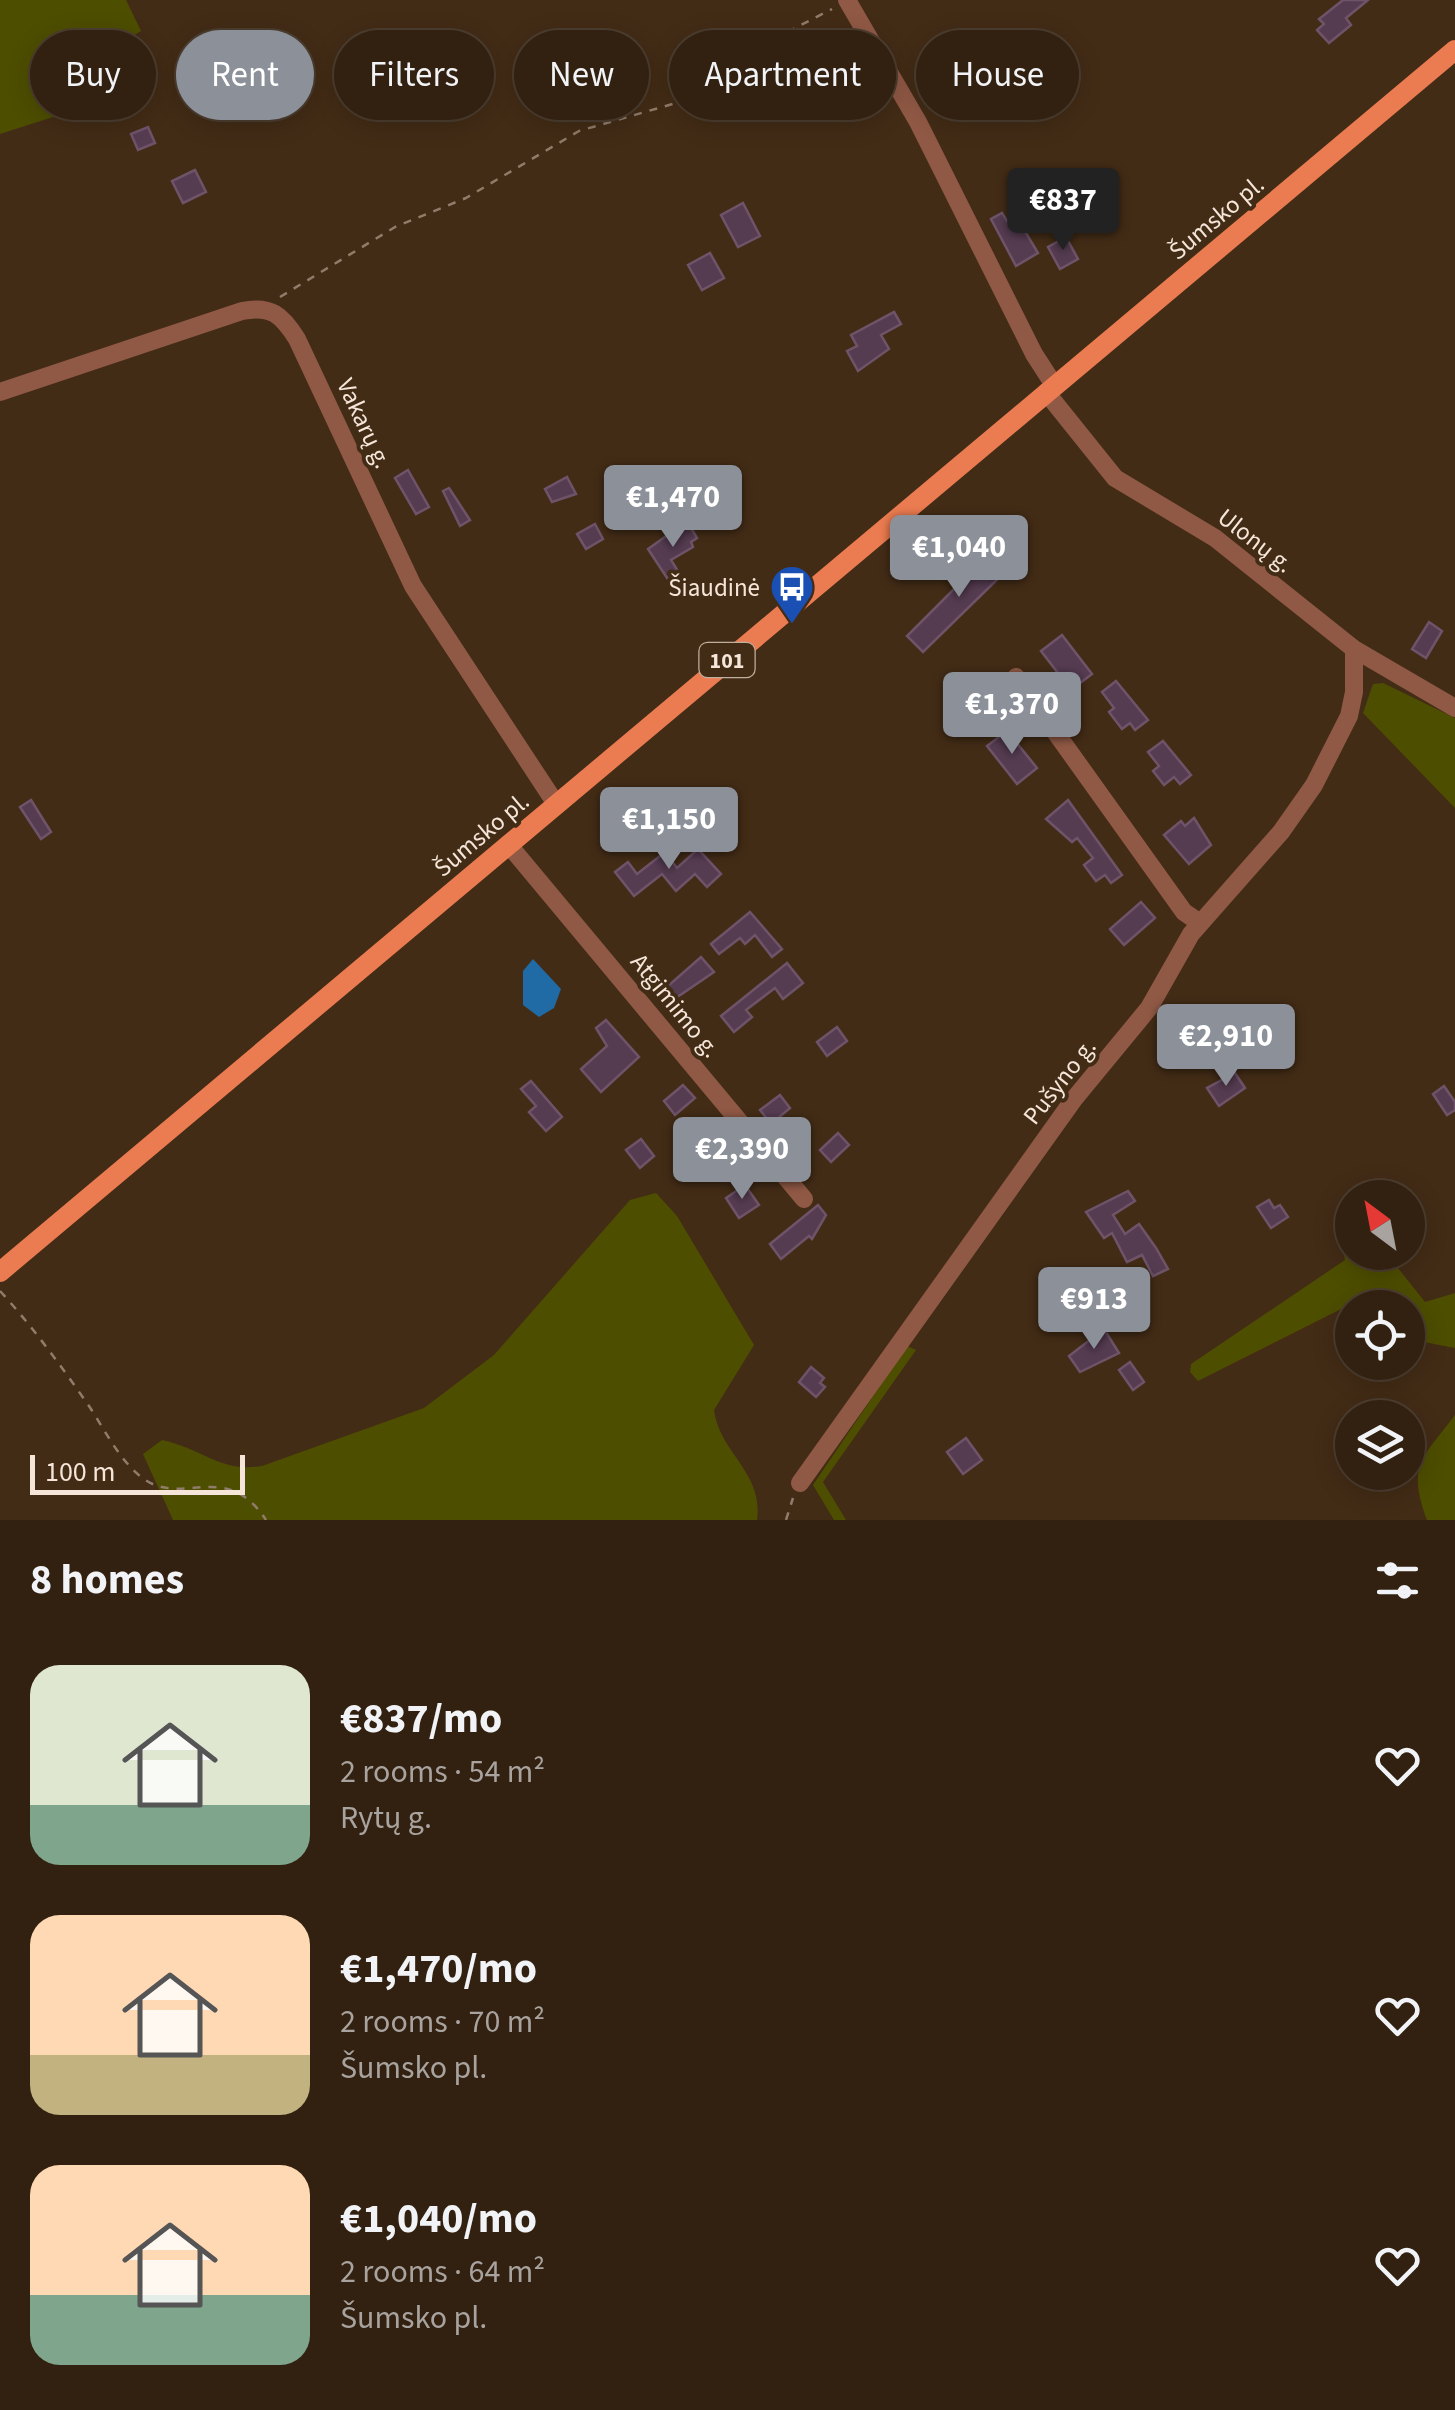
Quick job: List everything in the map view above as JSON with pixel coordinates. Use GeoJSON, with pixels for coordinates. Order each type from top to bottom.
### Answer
{"type":"FeatureCollection","features":[{"type":"Feature","properties":{"kind":"main road","name":"Šumsko pl."},"geometry":{"type":"LineString","coordinates":[[0,1272],[1455,50]]}},
{"type":"Feature","properties":{"kind":"street","name":"Ulonų g."},"geometry":{"type":"LineString","coordinates":[[848,1],[918,122],[1050,389],[1115,478],[1216,538],[1354,649],[1455,708]]}},
{"type":"Feature","properties":{"kind":"street"},"geometry":{"type":"LineString","coordinates":[[0,392],[260,307]]}},
{"type":"Feature","properties":{"kind":"street","name":"Vakarų g."},"geometry":{"type":"LineString","coordinates":[[260,307],[279,314],[297,339],[413,586],[556,804]]}},
{"type":"Feature","properties":{"kind":"street","name":"Pušyno g."},"geometry":{"type":"LineString","coordinates":[[800,1483],[1074,1099],[1149,1008],[1200,923],[1281,832],[1333,753],[1354,692],[1354,649]]}},
{"type":"Feature","properties":{"kind":"street"},"geometry":{"type":"LineString","coordinates":[[1016,677],[1184,912],[1200,923]]}},
{"type":"Feature","properties":{"kind":"street","name":"Atgimimo g."},"geometry":{"type":"LineString","coordinates":[[508,844],[804,1199]]}},
{"type":"Feature","properties":{"kind":"path"},"geometry":{"type":"LineString","coordinates":[[260,307],[395,227],[466,198],[579,131],[676,103],[741,56],[848,1]]}},
{"type":"Feature","properties":{"kind":"path"},"geometry":{"type":"LineString","coordinates":[[0,1291],[42,1339],[132,1470],[158,1485],[228,1488],[252,1498],[266,1520]]}},
{"type":"Feature","properties":{"kind":"path"},"geometry":{"type":"LineString","coordinates":[[786,1520],[800,1483]]}},
{"type":"Feature","properties":{"kind":"shaded area"},"geometry":{"type":"Polygon","coordinates":[[[0,0],[126,0],[141,30],[30,30],[30,120],[44,120],[0,134],[0,0]]]}},
{"type":"Feature","properties":{"kind":"shaded area"},"geometry":{"type":"Polygon","coordinates":[[[1383,683],[1455,718],[1455,808],[1363,713],[1373,684],[1383,683]]]}},
{"type":"Feature","properties":{"kind":"shaded area"},"geometry":{"type":"Polygon","coordinates":[[[656,1193],[677,1216],[754,1345],[714,1410],[724,1438],[754,1489],[757,1520],[173,1520],[143,1454],[162,1440],[223,1463],[262,1466],[424,1408],[494,1355],[630,1200],[656,1193]]]}},
{"type":"Feature","properties":{"kind":"shaded area"},"geometry":{"type":"Polygon","coordinates":[[[1335,1267],[1335,1270],[1400,1270],[1415,1290],[1335,1290],[1335,1312],[1198,1381],[1190,1372],[1191,1364],[1335,1267]]]}},
{"type":"Feature","properties":{"kind":"shaded area"},"geometry":{"type":"Polygon","coordinates":[[[1455,1293],[1455,1348],[1425,1342],[1425,1302],[1455,1293]]]}},
{"type":"Feature","properties":{"kind":"shaded area"},"geometry":{"type":"Polygon","coordinates":[[[907,1346],[916,1350],[823,1482],[846,1520],[834,1520],[813,1485],[907,1346]]]}},
{"type":"Feature","properties":{"kind":"shaded area"},"geometry":{"type":"Polygon","coordinates":[[[1455,1415],[1455,1520],[1427,1520],[1421,1501],[1419,1490],[1425,1490],[1425,1455],[1455,1415]]]}},
{"type":"Feature","properties":{"kind":"water"},"geometry":{"type":"Polygon","coordinates":[[[533,959],[561,989],[554,1008],[539,1017],[523,1005],[523,971],[533,959]]]}},
{"type":"Feature","properties":{"kind":"building"},"geometry":{"type":"Polygon","coordinates":[[[1343,0],[1368,0],[1346,18],[1351,25],[1329,43],[1317,30],[1324,24],[1319,19],[1343,0]]]}},
{"type":"Feature","properties":{"kind":"building"},"geometry":{"type":"Polygon","coordinates":[[[148,127],[155,143],[138,150],[131,134],[148,127]]]}},
{"type":"Feature","properties":{"kind":"building"},"geometry":{"type":"Polygon","coordinates":[[[195,170],[206,192],[183,203],[172,181],[195,170]]]}},
{"type":"Feature","properties":{"kind":"building"},"geometry":{"type":"Polygon","coordinates":[[[743,203],[760,236],[738,247],[721,215],[743,203]]]}},
{"type":"Feature","properties":{"kind":"building"},"geometry":{"type":"Polygon","coordinates":[[[1002,213],[1007,221],[1016,216],[1038,253],[1016,266],[991,219],[1002,213]]]}},
{"type":"Feature","properties":{"kind":"building"},"geometry":{"type":"Polygon","coordinates":[[[1066,237],[1078,259],[1060,269],[1048,247],[1066,237]]]}},
{"type":"Feature","properties":{"kind":"building"},"geometry":{"type":"Polygon","coordinates":[[[710,253],[724,278],[702,290],[688,265],[710,253]]]}},
{"type":"Feature","properties":{"kind":"building"},"geometry":{"type":"Polygon","coordinates":[[[894,312],[901,324],[881,335],[889,349],[858,371],[847,351],[857,346],[851,335],[894,312]]]}},
{"type":"Feature","properties":{"kind":"building"},"geometry":{"type":"Polygon","coordinates":[[[408,470],[429,507],[416,514],[395,478],[408,470]]]}},
{"type":"Feature","properties":{"kind":"building"},"geometry":{"type":"Polygon","coordinates":[[[567,477],[576,494],[552,502],[545,489],[567,477]]]}},
{"type":"Feature","properties":{"kind":"building"},"geometry":{"type":"Polygon","coordinates":[[[449,488],[470,520],[460,526],[443,491],[449,488]]]}},
{"type":"Feature","properties":{"kind":"building"},"geometry":{"type":"Polygon","coordinates":[[[687,521],[697,538],[691,542],[693,547],[671,560],[681,576],[671,584],[648,549],[687,521]]]}},
{"type":"Feature","properties":{"kind":"building"},"geometry":{"type":"Polygon","coordinates":[[[595,524],[603,539],[586,549],[577,534],[595,524]]]}},
{"type":"Feature","properties":{"kind":"building"},"geometry":{"type":"Polygon","coordinates":[[[994,549],[1011,566],[923,652],[907,636],[994,549]]]}},
{"type":"Feature","properties":{"kind":"building"},"geometry":{"type":"Polygon","coordinates":[[[1429,622],[1442,631],[1426,658],[1412,649],[1429,622]]]}},
{"type":"Feature","properties":{"kind":"building"},"geometry":{"type":"Polygon","coordinates":[[[1062,635],[1092,674],[1071,690],[1041,651],[1062,635]]]}},
{"type":"Feature","properties":{"kind":"building"},"geometry":{"type":"Polygon","coordinates":[[[1116,681],[1148,720],[1135,730],[1130,723],[1122,729],[1109,712],[1114,708],[1102,692],[1116,681]]]}},
{"type":"Feature","properties":{"kind":"building"},"geometry":{"type":"Polygon","coordinates":[[[1007,731],[1037,768],[1017,784],[987,746],[1007,731]]]}},
{"type":"Feature","properties":{"kind":"building"},"geometry":{"type":"Polygon","coordinates":[[[1163,741],[1191,775],[1180,784],[1174,777],[1164,785],[1153,771],[1159,766],[1148,752],[1163,741]]]}},
{"type":"Feature","properties":{"kind":"building"},"geometry":{"type":"Polygon","coordinates":[[[31,800],[51,832],[41,839],[20,807],[31,800]]]}},
{"type":"Feature","properties":{"kind":"building"},"geometry":{"type":"Polygon","coordinates":[[[1068,800],[1122,875],[1111,883],[1105,875],[1096,881],[1084,865],[1093,858],[1077,838],[1072,842],[1046,819],[1068,800]]]}},
{"type":"Feature","properties":{"kind":"building"},"geometry":{"type":"Polygon","coordinates":[[[1194,818],[1211,845],[1189,864],[1164,835],[1181,821],[1185,826],[1194,818]]]}},
{"type":"Feature","properties":{"kind":"building"},"geometry":{"type":"Polygon","coordinates":[[[698,849],[721,874],[707,887],[695,874],[676,891],[662,874],[634,896],[615,872],[628,862],[637,874],[665,852],[677,868],[698,849]]]}},
{"type":"Feature","properties":{"kind":"building"},"geometry":{"type":"Polygon","coordinates":[[[1141,902],[1155,918],[1124,945],[1110,929],[1141,902]]]}},
{"type":"Feature","properties":{"kind":"building"},"geometry":{"type":"Polygon","coordinates":[[[750,912],[782,949],[772,957],[755,935],[745,944],[740,938],[719,954],[711,944],[750,912]]]}},
{"type":"Feature","properties":{"kind":"building"},"geometry":{"type":"Polygon","coordinates":[[[701,957],[714,972],[670,1002],[661,992],[701,957]]]}},
{"type":"Feature","properties":{"kind":"building"},"geometry":{"type":"Polygon","coordinates":[[[787,963],[803,983],[783,999],[775,988],[746,1010],[752,1017],[734,1032],[721,1016],[787,963]]]}},
{"type":"Feature","properties":{"kind":"building"},"geometry":{"type":"Polygon","coordinates":[[[606,1020],[639,1057],[601,1092],[581,1069],[607,1046],[596,1028],[606,1020]]]}},
{"type":"Feature","properties":{"kind":"building"},"geometry":{"type":"Polygon","coordinates":[[[837,1027],[847,1041],[827,1056],[817,1042],[837,1027]]]}},
{"type":"Feature","properties":{"kind":"building"},"geometry":{"type":"Polygon","coordinates":[[[1235,1073],[1245,1088],[1219,1106],[1207,1088],[1235,1073]]]}},
{"type":"Feature","properties":{"kind":"building"},"geometry":{"type":"Polygon","coordinates":[[[531,1081],[562,1117],[546,1131],[529,1112],[536,1106],[521,1089],[531,1081]]]}},
{"type":"Feature","properties":{"kind":"building"},"geometry":{"type":"Polygon","coordinates":[[[683,1085],[695,1098],[675,1115],[664,1101],[683,1085]]]}},
{"type":"Feature","properties":{"kind":"building"},"geometry":{"type":"Polygon","coordinates":[[[1444,1086],[1455,1102],[1455,1110],[1447,1115],[1433,1094],[1444,1086]]]}},
{"type":"Feature","properties":{"kind":"building"},"geometry":{"type":"Polygon","coordinates":[[[780,1095],[790,1108],[771,1124],[760,1110],[780,1095]]]}},
{"type":"Feature","properties":{"kind":"building"},"geometry":{"type":"Polygon","coordinates":[[[838,1133],[849,1145],[831,1162],[820,1150],[838,1133]]]}},
{"type":"Feature","properties":{"kind":"building"},"geometry":{"type":"Polygon","coordinates":[[[641,1139],[654,1156],[640,1168],[626,1150],[641,1139]]]}},
{"type":"Feature","properties":{"kind":"building"},"geometry":{"type":"Polygon","coordinates":[[[745,1185],[759,1205],[739,1218],[726,1198],[745,1185]]]}},
{"type":"Feature","properties":{"kind":"building"},"geometry":{"type":"Polygon","coordinates":[[[1128,1191],[1135,1201],[1113,1215],[1125,1234],[1139,1224],[1156,1248],[1168,1269],[1153,1276],[1142,1255],[1127,1262],[1112,1233],[1104,1238],[1086,1212],[1128,1191]]]}},
{"type":"Feature","properties":{"kind":"building"},"geometry":{"type":"Polygon","coordinates":[[[1269,1200],[1274,1208],[1280,1205],[1288,1217],[1271,1228],[1257,1207],[1269,1200]]]}},
{"type":"Feature","properties":{"kind":"building"},"geometry":{"type":"Polygon","coordinates":[[[818,1205],[826,1215],[812,1239],[809,1236],[781,1259],[770,1244],[818,1205]]]}},
{"type":"Feature","properties":{"kind":"building"},"geometry":{"type":"Polygon","coordinates":[[[1104,1329],[1119,1353],[1080,1372],[1069,1356],[1104,1329]]]}},
{"type":"Feature","properties":{"kind":"building"},"geometry":{"type":"Polygon","coordinates":[[[1130,1362],[1144,1382],[1133,1390],[1119,1370],[1130,1362]]]}},
{"type":"Feature","properties":{"kind":"building"},"geometry":{"type":"Polygon","coordinates":[[[811,1367],[824,1378],[820,1383],[825,1387],[816,1397],[799,1382],[811,1367]]]}},
{"type":"Feature","properties":{"kind":"building"},"geometry":{"type":"Polygon","coordinates":[[[966,1438],[982,1460],[963,1474],[947,1452],[966,1438]]]}},
{"type":"Feature","properties":{"kind":"place","name":"Šiaudinė"},"geometry":{"type":"Point","coordinates":[792,625]}}]}
